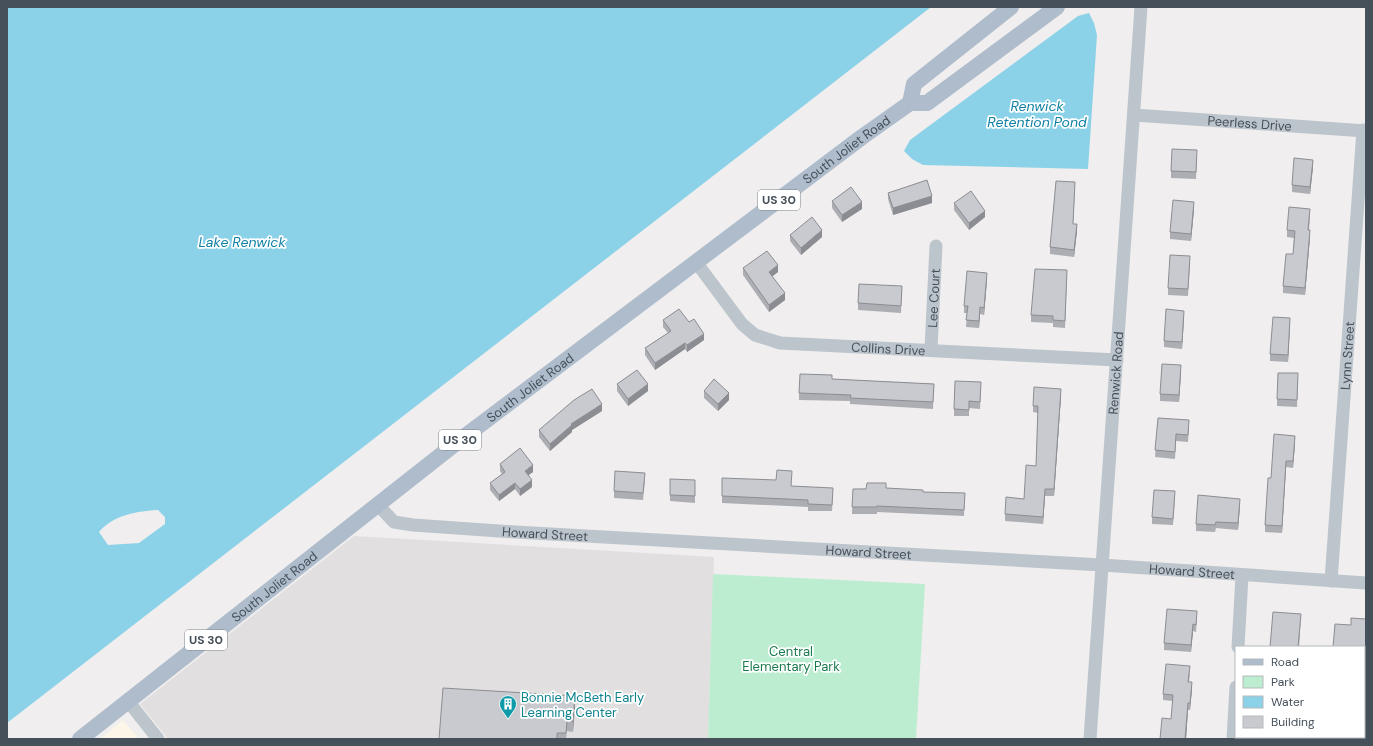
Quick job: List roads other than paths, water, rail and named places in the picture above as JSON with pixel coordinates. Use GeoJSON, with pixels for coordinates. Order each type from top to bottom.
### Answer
{"type":"FeatureCollection","features":[{"type":"Feature","properties":{"kind":"main road"},"geometry":{"type":"LineString","coordinates":[[1011,7],[914,84],[910,103],[927,103],[1057,7]]}},
{"type":"Feature","properties":{"kind":"main road","name":"South Joliet Road"},"geometry":{"type":"LineString","coordinates":[[80,739],[460,440],[910,103]]}},
{"type":"Feature","properties":{"kind":"street","name":"Renwick Road"},"geometry":{"type":"LineString","coordinates":[[1090,739],[1141,7]]}},
{"type":"Feature","properties":{"kind":"street","name":"Peerless Drive"},"geometry":{"type":"LineString","coordinates":[[1134,115],[1364,130]]}},
{"type":"Feature","properties":{"kind":"street","name":"Lynn Street"},"geometry":{"type":"LineString","coordinates":[[1331,582],[1364,130]]}},
{"type":"Feature","properties":{"kind":"street","name":"Lee Court"},"geometry":{"type":"LineString","coordinates":[[931,349],[936,246]]}},
{"type":"Feature","properties":{"kind":"street","name":"Collins Drive"},"geometry":{"type":"LineString","coordinates":[[696,262],[726,306],[742,324],[755,335],[780,343],[931,349],[1117,360]]}},
{"type":"Feature","properties":{"kind":"street","name":"Howard Street"},"geometry":{"type":"LineString","coordinates":[[378,505],[394,522],[413,525],[1102,565],[1366,584]]}},
{"type":"Feature","properties":{"kind":"street"},"geometry":{"type":"LineString","coordinates":[[1238,646],[1242,576]]}},
{"type":"Feature","properties":{"kind":"street"},"geometry":{"type":"LineString","coordinates":[[128,701],[158,739]]}},
{"type":"Feature","properties":{"kind":"street"},"geometry":{"type":"LineString","coordinates":[[1233,739],[1235,704]]}},
{"type":"Feature","properties":{"kind":"water","name":"Lake Renwick"},"geometry":{"type":"Polygon","coordinates":[[[7,7],[931,7],[7,723],[7,7]],[[158,510],[142,511],[119,518],[105,526],[99,532],[108,545],[139,543],[165,524],[165,517],[158,510]]]}},
{"type":"Feature","properties":{"kind":"water","name":"Renwick Retention Pond"},"geometry":{"type":"Polygon","coordinates":[[[1089,13],[1094,23],[1097,35],[1088,169],[923,165],[912,159],[904,151],[910,140],[1078,16],[1089,13]]]}},
{"type":"Feature","properties":{"kind":"place","name":"Bonnie McBeth Early Learning Center"},"geometry":{"type":"Point","coordinates":[508,719]}},
{"type":"Feature","properties":{"kind":"park label","name":"Central Elementary Park"},"geometry":{"type":"Point","coordinates":[791,658]}}]}
